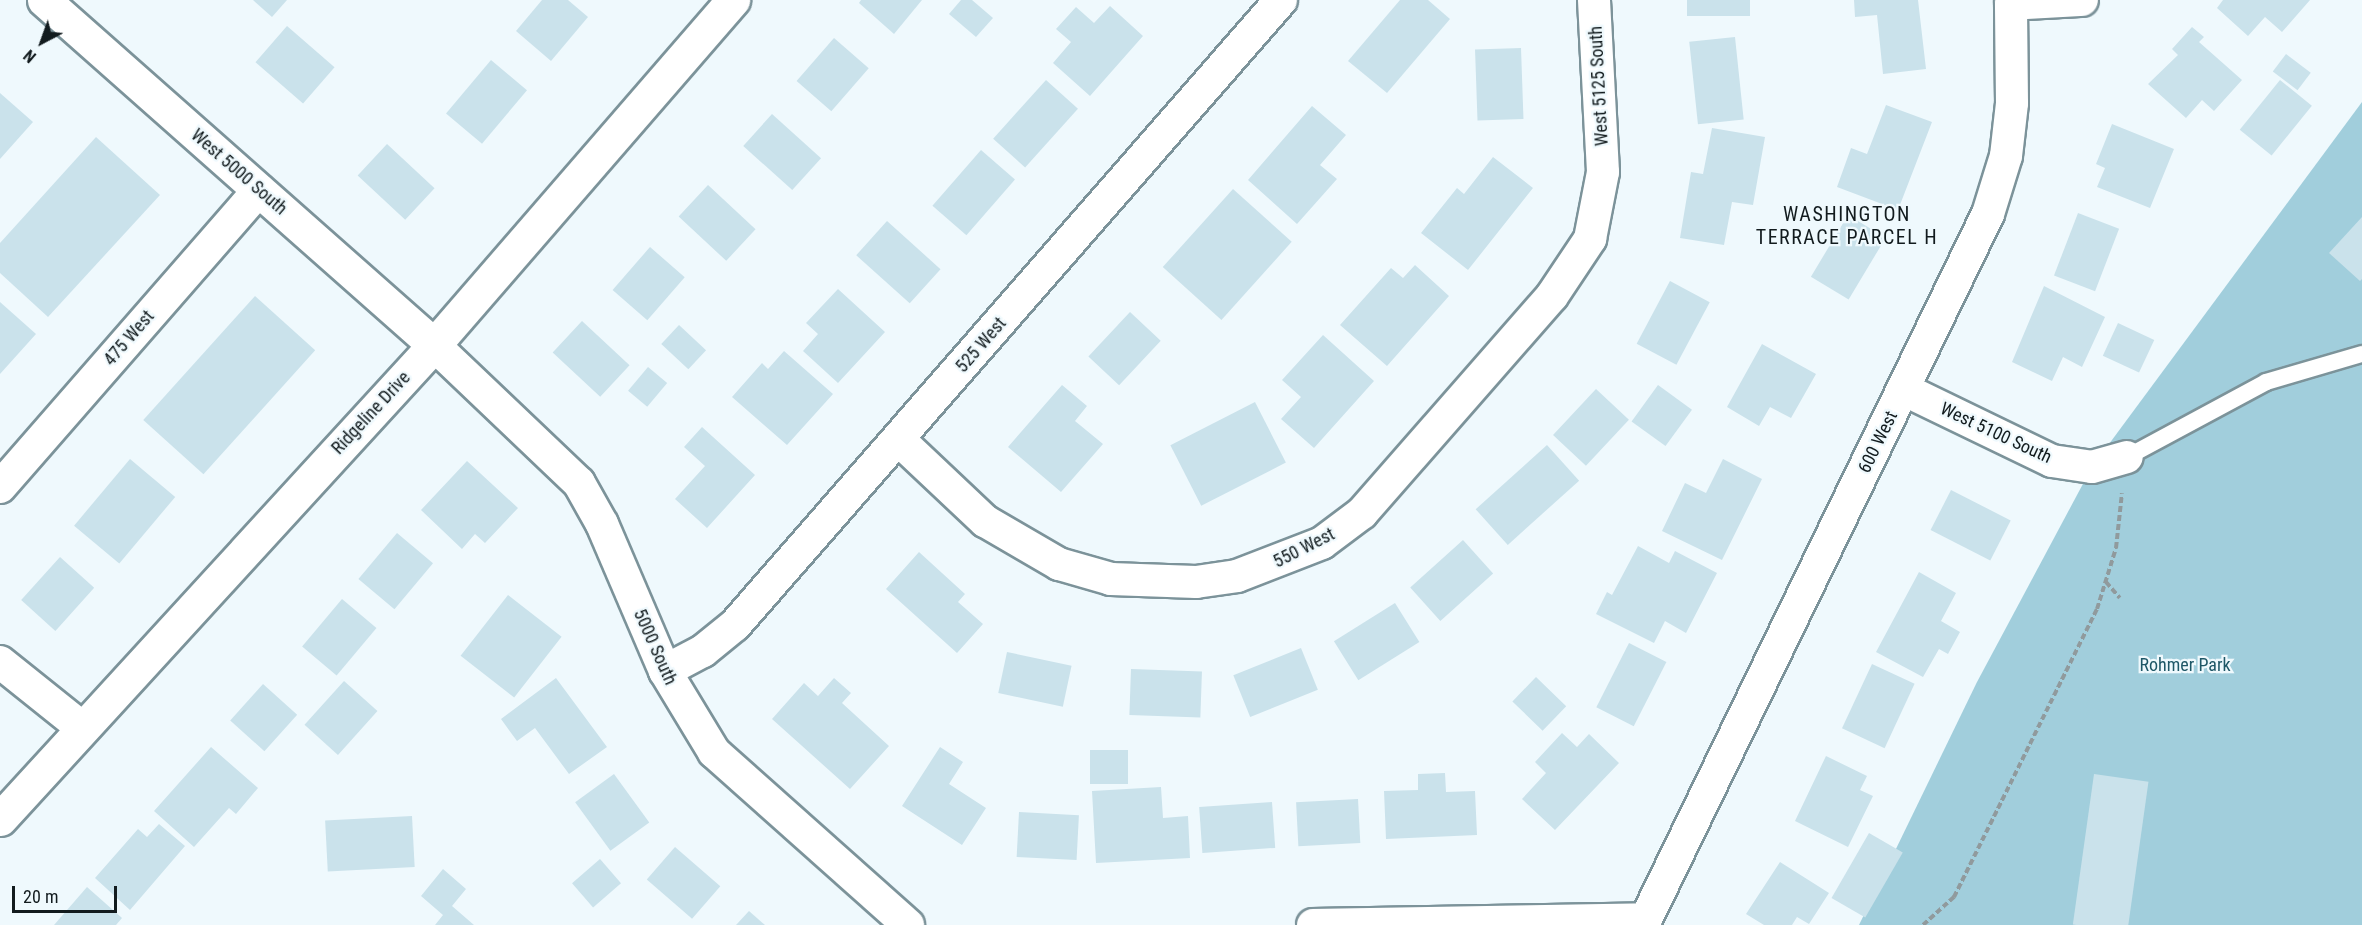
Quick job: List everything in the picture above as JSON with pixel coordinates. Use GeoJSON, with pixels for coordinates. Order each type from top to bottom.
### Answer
{"type":"FeatureCollection","features":[{"type":"Feature","properties":{"kind":"street","name":"West 5000 South"},"geometry":{"type":"LineString","coordinates":[[44,0],[434,345]]}},
{"type":"Feature","properties":{"kind":"street","name":"Ridgeline Drive"},"geometry":{"type":"LineString","coordinates":[[0,819],[81,727],[434,345],[733,0]]}},
{"type":"Feature","properties":{"kind":"street","name":"525 West"},"geometry":{"type":"LineString","coordinates":[[664,671],[703,651],[735,625],[1281,0]]}},
{"type":"Feature","properties":{"kind":"street","name":"West 5125 South"},"geometry":{"type":"LineString","coordinates":[[1594,0],[1604,172]]}},
{"type":"Feature","properties":{"kind":"street","name":"600 West"},"geometry":{"type":"LineString","coordinates":[[1644,922],[1988,214],[2006,156],[2012,103],[2011,2],[2082,0]]}},
{"type":"Feature","properties":{"kind":"street","name":"550 West"},"geometry":{"type":"LineString","coordinates":[[898,439],[985,521],[1059,564],[1112,579],[1152,583],[1237,576],[1278,564],[1322,543],[1362,513],[1552,296],[1590,239],[1604,172]]}},
{"type":"Feature","properties":{"kind":"street","name":"475 West"},"geometry":{"type":"LineString","coordinates":[[0,487],[259,190]]}},
{"type":"Feature","properties":{"kind":"street","name":"5000 South"},"geometry":{"type":"LineString","coordinates":[[434,345],[579,483],[602,524],[664,671],[714,752],[908,925]]}},
{"type":"Feature","properties":{"kind":"street","name":"West 5100 South"},"geometry":{"type":"LineString","coordinates":[[1903,389],[2052,461],[2092,467],[2127,457]]}},
{"type":"Feature","properties":{"kind":"street"},"geometry":{"type":"LineString","coordinates":[[0,662],[81,727]]}},
{"type":"Feature","properties":{"kind":"street"},"geometry":{"type":"LineString","coordinates":[[1313,925],[1644,922]]}},
{"type":"Feature","properties":{"kind":"lane"},"geometry":{"type":"LineString","coordinates":[[2127,457],[2266,382],[2362,354]]}},
{"type":"Feature","properties":{"kind":"path"},"geometry":{"type":"LineString","coordinates":[[1923,925],[1954,897],[2097,609],[2116,548],[2127,457]]}},
{"type":"Feature","properties":{"kind":"path"},"geometry":{"type":"LineString","coordinates":[[2106,582],[2120,598]]}},
{"type":"Feature","properties":{"kind":"green space","name":"Rohmer Park"},"geometry":{"type":"Polygon","coordinates":[[[2362,102],[2362,925],[1859,925],[1977,682],[2092,467],[2362,102]]]}},
{"type":"Feature","properties":{"kind":"building"},"geometry":{"type":"Polygon","coordinates":[[[253,0],[287,0],[272,17],[253,0]]]}},
{"type":"Feature","properties":{"kind":"building"},"geometry":{"type":"Polygon","coordinates":[[[542,0],[568,0],[588,17],[551,61],[516,31],[542,0]]]}},
{"type":"Feature","properties":{"kind":"building"},"geometry":{"type":"Polygon","coordinates":[[[861,0],[922,0],[894,34],[859,3],[861,0]]]}},
{"type":"Feature","properties":{"kind":"building"},"geometry":{"type":"Polygon","coordinates":[[[961,0],[972,0],[993,18],[976,37],[949,14],[961,0]]]}},
{"type":"Feature","properties":{"kind":"building"},"geometry":{"type":"Polygon","coordinates":[[[1400,0],[1428,0],[1450,19],[1387,93],[1348,61],[1400,0]]]}},
{"type":"Feature","properties":{"kind":"building"},"geometry":{"type":"Polygon","coordinates":[[[1687,0],[1750,0],[1750,16],[1687,16],[1687,0]]]}},
{"type":"Feature","properties":{"kind":"building"},"geometry":{"type":"Polygon","coordinates":[[[1854,0],[1918,0],[1926,69],[1883,74],[1877,15],[1855,17],[1854,0]]]}},
{"type":"Feature","properties":{"kind":"building"},"geometry":{"type":"Polygon","coordinates":[[[2223,0],[2310,0],[2282,32],[2265,17],[2248,36],[2217,8],[2223,0]]]}},
{"type":"Feature","properties":{"kind":"building"},"geometry":{"type":"Polygon","coordinates":[[[1110,6],[1143,36],[1090,96],[1053,63],[1071,42],[1056,29],[1076,7],[1094,23],[1110,6]]]}},
{"type":"Feature","properties":{"kind":"building"},"geometry":{"type":"Polygon","coordinates":[[[287,26],[335,67],[303,104],[256,62],[287,26]]]}},
{"type":"Feature","properties":{"kind":"building"},"geometry":{"type":"Polygon","coordinates":[[[2192,27],[2204,37],[2199,42],[2242,80],[2214,111],[2202,100],[2186,118],[2148,84],[2178,55],[2172,49],[2192,27]]]}},
{"type":"Feature","properties":{"kind":"building"},"geometry":{"type":"Polygon","coordinates":[[[1735,37],[1744,120],[1698,124],[1689,42],[1735,37]]]}},
{"type":"Feature","properties":{"kind":"building"},"geometry":{"type":"Polygon","coordinates":[[[834,38],[869,68],[831,111],[797,81],[834,38]]]}},
{"type":"Feature","properties":{"kind":"building"},"geometry":{"type":"Polygon","coordinates":[[[1521,48],[1523,119],[1478,121],[1475,50],[1521,48]]]}},
{"type":"Feature","properties":{"kind":"building"},"geometry":{"type":"Polygon","coordinates":[[[2286,54],[2311,73],[2298,90],[2273,72],[2286,54]]]}},
{"type":"Feature","properties":{"kind":"building"},"geometry":{"type":"Polygon","coordinates":[[[491,60],[527,90],[482,144],[446,114],[491,60]]]}},
{"type":"Feature","properties":{"kind":"building"},"geometry":{"type":"Polygon","coordinates":[[[1046,80],[1078,109],[1025,167],[993,139],[1046,80]]]}},
{"type":"Feature","properties":{"kind":"building"},"geometry":{"type":"Polygon","coordinates":[[[2280,80],[2312,106],[2272,156],[2240,130],[2280,80]]]}},
{"type":"Feature","properties":{"kind":"building"},"geometry":{"type":"Polygon","coordinates":[[[0,93],[33,122],[0,159],[0,93]]]}},
{"type":"Feature","properties":{"kind":"building"},"geometry":{"type":"Polygon","coordinates":[[[1886,105],[1932,122],[1898,210],[1837,187],[1851,148],[1867,154],[1886,105]]]}},
{"type":"Feature","properties":{"kind":"building"},"geometry":{"type":"Polygon","coordinates":[[[1312,106],[1346,135],[1320,165],[1337,179],[1297,224],[1248,180],[1312,106]]]}},
{"type":"Feature","properties":{"kind":"building"},"geometry":{"type":"Polygon","coordinates":[[[772,114],[821,158],[792,190],[743,146],[772,114]]]}},
{"type":"Feature","properties":{"kind":"building"},"geometry":{"type":"Polygon","coordinates":[[[2112,124],[2174,149],[2150,208],[2097,187],[2105,168],[2096,164],[2112,124]]]}},
{"type":"Feature","properties":{"kind":"building"},"geometry":{"type":"Polygon","coordinates":[[[1712,128],[1765,137],[1753,205],[1732,202],[1724,245],[1680,238],[1691,172],[1703,174],[1712,128]]]}},
{"type":"Feature","properties":{"kind":"building"},"geometry":{"type":"Polygon","coordinates":[[[96,137],[160,195],[48,317],[0,273],[0,243],[96,137]]]}},
{"type":"Feature","properties":{"kind":"building"},"geometry":{"type":"Polygon","coordinates":[[[387,144],[435,188],[405,220],[358,175],[387,144]]]}},
{"type":"Feature","properties":{"kind":"building"},"geometry":{"type":"Polygon","coordinates":[[[981,150],[1015,180],[966,235],[932,206],[981,150]]]}},
{"type":"Feature","properties":{"kind":"building"},"geometry":{"type":"Polygon","coordinates":[[[1493,157],[1533,188],[1468,270],[1421,233],[1457,188],[1464,194],[1493,157]]]}},
{"type":"Feature","properties":{"kind":"building"},"geometry":{"type":"Polygon","coordinates":[[[708,185],[756,229],[726,261],[679,216],[708,185]]]}},
{"type":"Feature","properties":{"kind":"building"},"geometry":{"type":"Polygon","coordinates":[[[1233,189],[1292,242],[1221,320],[1163,267],[1233,189]]]}},
{"type":"Feature","properties":{"kind":"building"},"geometry":{"type":"Polygon","coordinates":[[[2078,213],[2119,229],[2095,291],[2054,276],[2078,213]]]}},
{"type":"Feature","properties":{"kind":"building"},"geometry":{"type":"Polygon","coordinates":[[[1848,215],[1886,238],[1849,299],[1811,277],[1848,215]]]}},
{"type":"Feature","properties":{"kind":"building"},"geometry":{"type":"Polygon","coordinates":[[[2362,217],[2362,279],[2360,281],[2329,253],[2362,217]]]}},
{"type":"Feature","properties":{"kind":"building"},"geometry":{"type":"Polygon","coordinates":[[[887,221],[941,269],[910,303],[856,255],[887,221]]]}},
{"type":"Feature","properties":{"kind":"building"},"geometry":{"type":"Polygon","coordinates":[[[650,247],[685,277],[647,320],[613,290],[650,247]]]}},
{"type":"Feature","properties":{"kind":"building"},"geometry":{"type":"Polygon","coordinates":[[[1415,265],[1449,296],[1387,366],[1340,325],[1391,268],[1403,278],[1415,265]]]}},
{"type":"Feature","properties":{"kind":"building"},"geometry":{"type":"Polygon","coordinates":[[[1670,281],[1710,302],[1676,365],[1637,344],[1670,281]]]}},
{"type":"Feature","properties":{"kind":"building"},"geometry":{"type":"Polygon","coordinates":[[[2044,286],[2105,317],[2082,367],[2063,357],[2052,381],[2012,362],[2044,286]]]}},
{"type":"Feature","properties":{"kind":"building"},"geometry":{"type":"Polygon","coordinates":[[[838,289],[885,332],[838,383],[803,351],[818,334],[806,323],[838,289]]]}},
{"type":"Feature","properties":{"kind":"building"},"geometry":{"type":"Polygon","coordinates":[[[255,296],[315,350],[203,474],[143,420],[255,296]]]}},
{"type":"Feature","properties":{"kind":"building"},"geometry":{"type":"Polygon","coordinates":[[[0,302],[36,334],[0,374],[0,302]]]}},
{"type":"Feature","properties":{"kind":"building"},"geometry":{"type":"Polygon","coordinates":[[[1130,312],[1161,341],[1119,385],[1088,357],[1130,312]]]}},
{"type":"Feature","properties":{"kind":"building"},"geometry":{"type":"Polygon","coordinates":[[[582,321],[630,365],[600,397],[553,352],[582,321]]]}},
{"type":"Feature","properties":{"kind":"building"},"geometry":{"type":"Polygon","coordinates":[[[2118,323],[2154,340],[2139,373],[2103,356],[2118,323]]]}},
{"type":"Feature","properties":{"kind":"building"},"geometry":{"type":"Polygon","coordinates":[[[679,325],[706,350],[688,369],[661,344],[679,325]]]}},
{"type":"Feature","properties":{"kind":"building"},"geometry":{"type":"Polygon","coordinates":[[[1323,335],[1374,381],[1314,448],[1281,419],[1301,397],[1282,380],[1323,335]]]}},
{"type":"Feature","properties":{"kind":"building"},"geometry":{"type":"Polygon","coordinates":[[[1762,344],[1816,374],[1791,418],[1770,407],[1759,426],[1727,407],[1762,344]]]}},
{"type":"Feature","properties":{"kind":"building"},"geometry":{"type":"Polygon","coordinates":[[[784,351],[833,394],[787,445],[732,397],[762,363],[768,369],[784,351]]]}},
{"type":"Feature","properties":{"kind":"building"},"geometry":{"type":"Polygon","coordinates":[[[648,367],[667,383],[647,407],[628,391],[648,367]]]}},
{"type":"Feature","properties":{"kind":"building"},"geometry":{"type":"Polygon","coordinates":[[[1062,385],[1087,406],[1075,421],[1103,444],[1061,492],[1008,447],[1062,385]]]}},
{"type":"Feature","properties":{"kind":"building"},"geometry":{"type":"Polygon","coordinates":[[[1658,385],[1692,410],[1666,446],[1632,421],[1658,385]]]}},
{"type":"Feature","properties":{"kind":"building"},"geometry":{"type":"Polygon","coordinates":[[[1596,389],[1629,420],[1586,466],[1553,435],[1596,389]]]}},
{"type":"Feature","properties":{"kind":"building"},"geometry":{"type":"Polygon","coordinates":[[[1255,402],[1286,463],[1201,506],[1170,445],[1255,402]]]}},
{"type":"Feature","properties":{"kind":"building"},"geometry":{"type":"Polygon","coordinates":[[[702,427],[755,475],[707,528],[675,499],[705,466],[684,447],[702,427]]]}},
{"type":"Feature","properties":{"kind":"building"},"geometry":{"type":"Polygon","coordinates":[[[1547,445],[1579,481],[1508,545],[1476,509],[1547,445]]]}},
{"type":"Feature","properties":{"kind":"building"},"geometry":{"type":"Polygon","coordinates":[[[130,459],[175,497],[119,564],[74,526],[130,459]]]}},
{"type":"Feature","properties":{"kind":"building"},"geometry":{"type":"Polygon","coordinates":[[[1723,459],[1762,479],[1722,560],[1662,531],[1685,483],[1706,493],[1723,459]]]}},
{"type":"Feature","properties":{"kind":"building"},"geometry":{"type":"Polygon","coordinates":[[[467,461],[518,508],[485,543],[475,534],[462,549],[421,510],[467,461]]]}},
{"type":"Feature","properties":{"kind":"building"},"geometry":{"type":"Polygon","coordinates":[[[1951,490],[2011,520],[1990,561],[1931,530],[1951,490]]]}},
{"type":"Feature","properties":{"kind":"building"},"geometry":{"type":"Polygon","coordinates":[[[397,533],[433,563],[394,609],[358,579],[397,533]]]}},
{"type":"Feature","properties":{"kind":"building"},"geometry":{"type":"Polygon","coordinates":[[[1463,540],[1493,573],[1440,621],[1410,588],[1463,540]]]}},
{"type":"Feature","properties":{"kind":"building"},"geometry":{"type":"Polygon","coordinates":[[[1638,546],[1669,563],[1675,551],[1717,573],[1686,633],[1665,621],[1654,643],[1596,614],[1607,592],[1612,595],[1638,546]]]}},
{"type":"Feature","properties":{"kind":"building"},"geometry":{"type":"Polygon","coordinates":[[[919,552],[965,594],[958,602],[983,624],[957,653],[886,589],[919,552]]]}},
{"type":"Feature","properties":{"kind":"building"},"geometry":{"type":"Polygon","coordinates":[[[60,557],[94,588],[55,631],[21,600],[60,557]]]}},
{"type":"Feature","properties":{"kind":"building"},"geometry":{"type":"Polygon","coordinates":[[[1919,572],[1956,593],[1941,621],[1960,632],[1948,654],[1939,649],[1923,677],[1876,652],[1919,572]]]}},
{"type":"Feature","properties":{"kind":"building"},"geometry":{"type":"Polygon","coordinates":[[[508,595],[562,637],[514,698],[461,656],[508,595]]]}},
{"type":"Feature","properties":{"kind":"building"},"geometry":{"type":"Polygon","coordinates":[[[342,599],[376,628],[337,675],[302,646],[342,599]]]}},
{"type":"Feature","properties":{"kind":"building"},"geometry":{"type":"Polygon","coordinates":[[[1395,603],[1419,642],[1358,680],[1334,641],[1395,603]]]}},
{"type":"Feature","properties":{"kind":"building"},"geometry":{"type":"Polygon","coordinates":[[[1629,643],[1666,662],[1634,726],[1596,707],[1629,643]]]}},
{"type":"Feature","properties":{"kind":"building"},"geometry":{"type":"Polygon","coordinates":[[[1301,648],[1318,690],[1250,717],[1233,675],[1301,648]]]}},
{"type":"Feature","properties":{"kind":"building"},"geometry":{"type":"Polygon","coordinates":[[[1007,652],[1072,666],[1063,707],[998,693],[1007,652]]]}},
{"type":"Feature","properties":{"kind":"building"},"geometry":{"type":"Polygon","coordinates":[[[1872,664],[1915,684],[1885,748],[1842,728],[1872,664]]]}},
{"type":"Feature","properties":{"kind":"building"},"geometry":{"type":"Polygon","coordinates":[[[1131,669],[1202,671],[1200,717],[1129,715],[1131,669]]]}},
{"type":"Feature","properties":{"kind":"building"},"geometry":{"type":"Polygon","coordinates":[[[1536,677],[1566,706],[1543,731],[1512,701],[1536,677]]]}},
{"type":"Feature","properties":{"kind":"building"},"geometry":{"type":"Polygon","coordinates":[[[556,678],[607,747],[569,774],[535,728],[517,741],[501,719],[556,678]]]}},
{"type":"Feature","properties":{"kind":"building"},"geometry":{"type":"Polygon","coordinates":[[[834,678],[851,693],[842,703],[889,746],[850,789],[772,719],[804,683],[818,696],[834,678]]]}},
{"type":"Feature","properties":{"kind":"building"},"geometry":{"type":"Polygon","coordinates":[[[344,681],[377,711],[338,755],[305,725],[344,681]]]}},
{"type":"Feature","properties":{"kind":"building"},"geometry":{"type":"Polygon","coordinates":[[[263,684],[297,715],[264,751],[230,720],[263,684]]]}},
{"type":"Feature","properties":{"kind":"building"},"geometry":{"type":"Polygon","coordinates":[[[1562,733],[1577,747],[1589,734],[1619,763],[1555,830],[1522,799],[1546,773],[1535,762],[1562,733]]]}},
{"type":"Feature","properties":{"kind":"building"},"geometry":{"type":"Polygon","coordinates":[[[211,747],[258,788],[236,814],[229,808],[194,847],[154,811],[211,747]]]}},
{"type":"Feature","properties":{"kind":"building"},"geometry":{"type":"Polygon","coordinates":[[[940,747],[963,762],[949,784],[986,808],[962,845],[902,806],[940,747]]]}},
{"type":"Feature","properties":{"kind":"building"},"geometry":{"type":"Polygon","coordinates":[[[1090,750],[1128,750],[1128,784],[1090,784],[1090,750]]]}},
{"type":"Feature","properties":{"kind":"building"},"geometry":{"type":"Polygon","coordinates":[[[1826,756],[1867,776],[1860,790],[1873,796],[1848,847],[1795,821],[1826,756]]]}},
{"type":"Feature","properties":{"kind":"building"},"geometry":{"type":"Polygon","coordinates":[[[1445,773],[1446,792],[1475,791],[1477,835],[1386,839],[1384,791],[1418,790],[1418,774],[1445,773]]]}},
{"type":"Feature","properties":{"kind":"building"},"geometry":{"type":"Polygon","coordinates":[[[614,774],[649,823],[610,851],[575,802],[614,774]]]}},
{"type":"Feature","properties":{"kind":"building"},"geometry":{"type":"Polygon","coordinates":[[[2094,774],[2148,782],[2128,925],[2073,925],[2094,774]]]}},
{"type":"Feature","properties":{"kind":"building"},"geometry":{"type":"Polygon","coordinates":[[[1161,787],[1163,818],[1188,816],[1190,858],[1096,863],[1092,791],[1161,787]]]}},
{"type":"Feature","properties":{"kind":"building"},"geometry":{"type":"Polygon","coordinates":[[[1358,799],[1360,843],[1298,846],[1296,802],[1358,799]]]}},
{"type":"Feature","properties":{"kind":"building"},"geometry":{"type":"Polygon","coordinates":[[[1272,802],[1275,848],[1202,853],[1199,807],[1272,802]]]}},
{"type":"Feature","properties":{"kind":"building"},"geometry":{"type":"Polygon","coordinates":[[[1019,812],[1079,815],[1077,860],[1017,857],[1019,812]]]}},
{"type":"Feature","properties":{"kind":"building"},"geometry":{"type":"Polygon","coordinates":[[[412,816],[415,867],[328,871],[325,821],[412,816]]]}},
{"type":"Feature","properties":{"kind":"building"},"geometry":{"type":"Polygon","coordinates":[[[159,824],[185,846],[130,910],[95,878],[138,829],[147,837],[159,824]]]}},
{"type":"Feature","properties":{"kind":"building"},"geometry":{"type":"Polygon","coordinates":[[[1869,833],[1903,852],[1865,917],[1832,898],[1869,833]]]}},
{"type":"Feature","properties":{"kind":"building"},"geometry":{"type":"Polygon","coordinates":[[[675,847],[720,886],[692,919],[647,879],[675,847]]]}},
{"type":"Feature","properties":{"kind":"building"},"geometry":{"type":"Polygon","coordinates":[[[600,859],[621,883],[593,907],[572,883],[600,859]]]}},
{"type":"Feature","properties":{"kind":"building"},"geometry":{"type":"Polygon","coordinates":[[[1780,862],[1829,893],[1809,924],[1797,917],[1792,925],[1764,925],[1746,914],[1780,862]]]}},
{"type":"Feature","properties":{"kind":"building"},"geometry":{"type":"Polygon","coordinates":[[[443,869],[466,889],[452,906],[474,925],[435,925],[443,915],[421,896],[443,869]]]}},
{"type":"Feature","properties":{"kind":"building"},"geometry":{"type":"Polygon","coordinates":[[[87,887],[122,918],[116,925],[54,925],[87,887]]]}},
{"type":"Feature","properties":{"kind":"building"},"geometry":{"type":"Polygon","coordinates":[[[749,911],[765,925],[736,925],[749,911]]]}},
{"type":"Feature","properties":{"kind":"district","name":"WASHINGTON TERRACE PARCEL H"},"geometry":{"type":"Point","coordinates":[1847,226]}}]}
